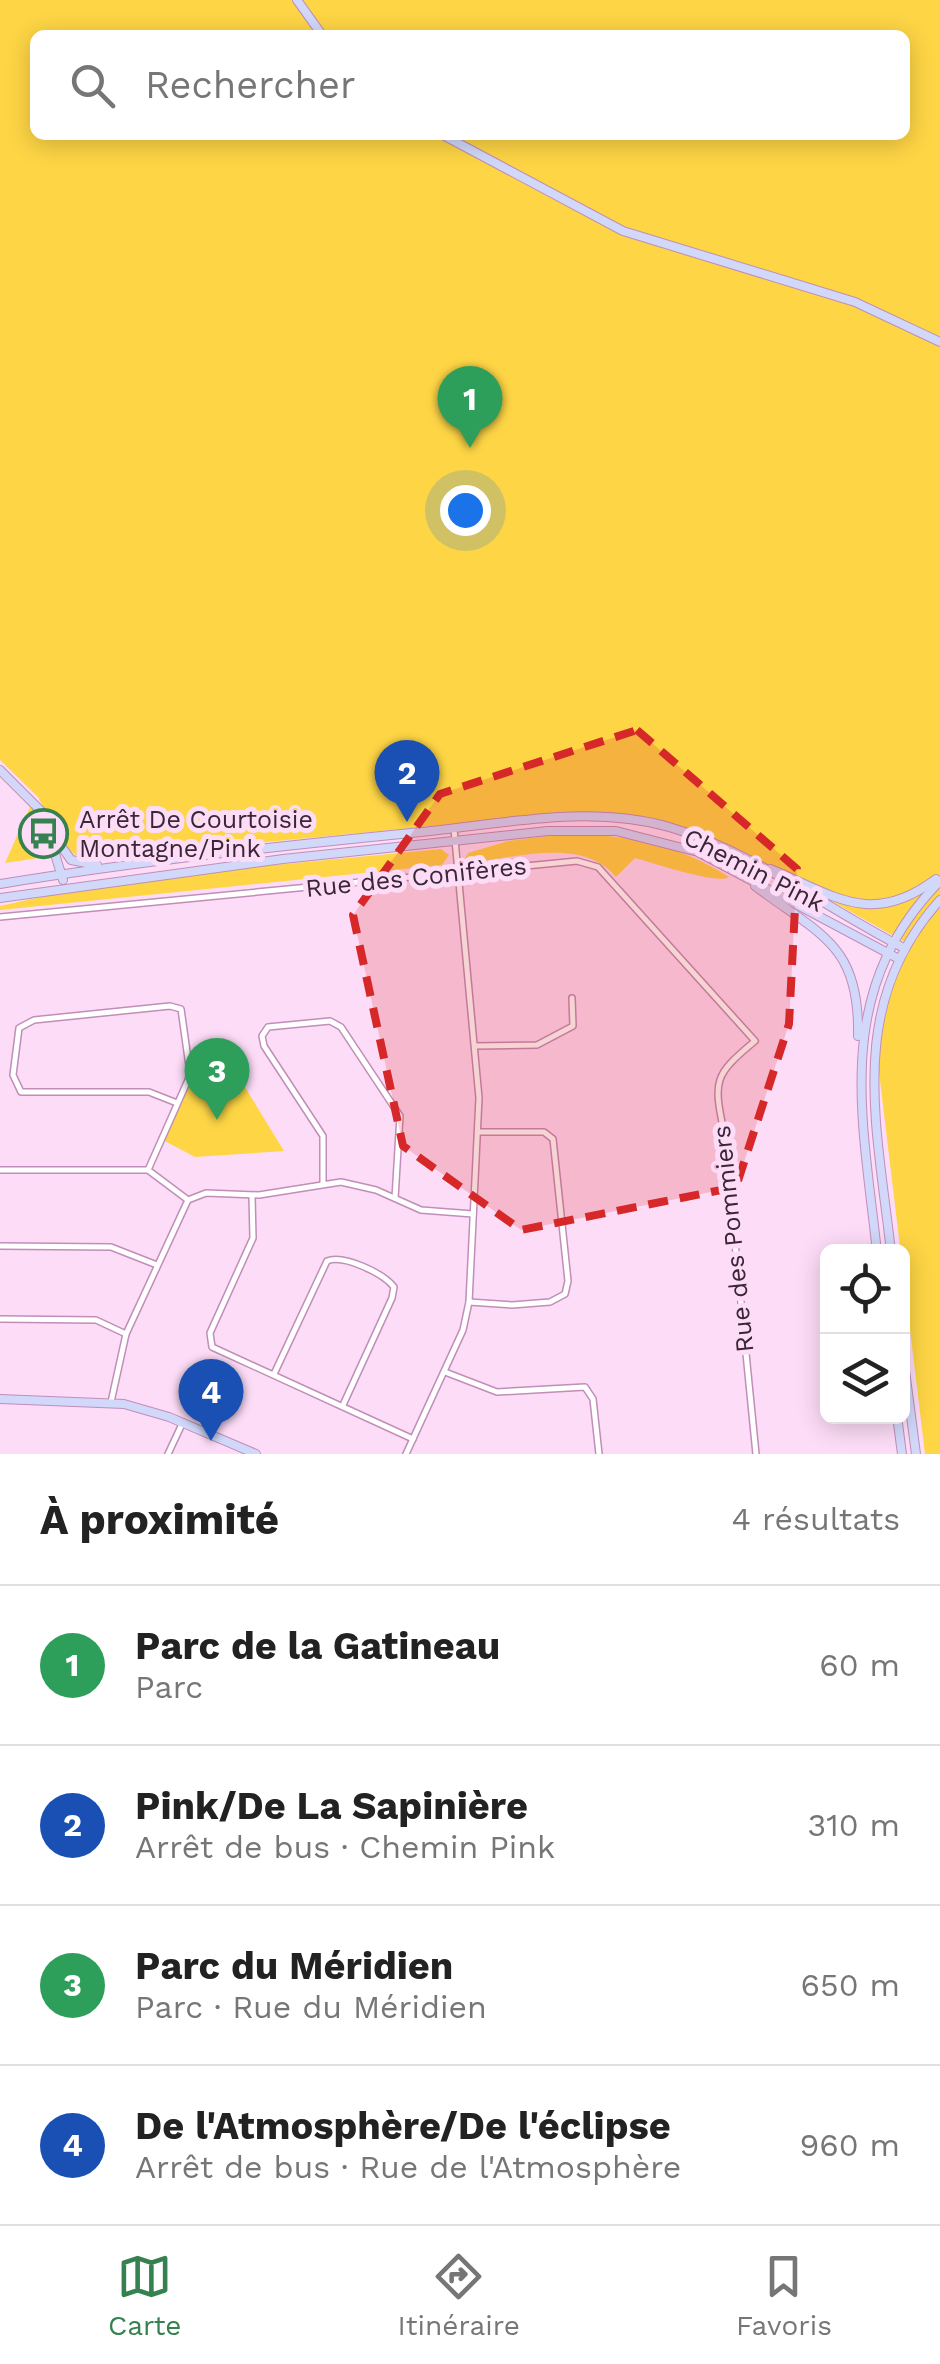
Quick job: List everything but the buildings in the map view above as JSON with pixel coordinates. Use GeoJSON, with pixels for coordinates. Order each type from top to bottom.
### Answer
{"type":"FeatureCollection","features":[{"type":"Feature","properties":{"kind":"main road"},"geometry":{"type":"LineString","coordinates":[[297,0],[318,30]]}},
{"type":"Feature","properties":{"kind":"main road"},"geometry":{"type":"LineString","coordinates":[[453,140],[623,232],[855,302],[940,342]]}},
{"type":"Feature","properties":{"kind":"main road"},"geometry":{"type":"LineString","coordinates":[[0,770],[38,806],[70,860],[86,866],[212,854]]}},
{"type":"Feature","properties":{"kind":"main road","name":"Chemin Pink"},"geometry":{"type":"LineString","coordinates":[[0,884],[212,854],[454,828],[565,817],[619,818],[669,828],[738,856],[904,948]]}},
{"type":"Feature","properties":{"kind":"main road","name":"Chemin Pink"},"geometry":{"type":"LineString","coordinates":[[0,898],[566,830],[616,832],[686,848],[899,959]]}},
{"type":"Feature","properties":{"kind":"main road"},"geometry":{"type":"LineString","coordinates":[[52,833],[64,888]]}},
{"type":"Feature","properties":{"kind":"main road"},"geometry":{"type":"LineString","coordinates":[[738,856],[856,904],[901,901],[940,879]]}},
{"type":"Feature","properties":{"kind":"main road"},"geometry":{"type":"LineString","coordinates":[[736,871],[828,938],[846,960],[858,994],[859,1079],[876,1244]]}},
{"type":"Feature","properties":{"kind":"main road"},"geometry":{"type":"LineString","coordinates":[[859,1079],[868,1004],[887,953],[940,879]]}},
{"type":"Feature","properties":{"kind":"main road"},"geometry":{"type":"LineString","coordinates":[[890,1244],[873,1054],[880,1004],[904,948],[940,900]]}},
{"type":"Feature","properties":{"kind":"main road"},"geometry":{"type":"LineString","coordinates":[[0,1399],[111,1402],[183,1422],[253,1453]]}},
{"type":"Feature","properties":{"kind":"main road"},"geometry":{"type":"LineString","coordinates":[[910,1409],[916,1454]]}},
{"type":"Feature","properties":{"kind":"main road"},"geometry":{"type":"LineString","coordinates":[[899,1424],[902,1454]]}},
{"type":"Feature","properties":{"kind":"street"},"geometry":{"type":"LineString","coordinates":[[406,1454],[444,1372],[469,1302],[478,1132],[475,1046],[454,828]]}},
{"type":"Feature","properties":{"kind":"street","name":"Rue des Conifères"},"geometry":{"type":"LineString","coordinates":[[0,917],[576,861],[598,866],[755,1040]]}},
{"type":"Feature","properties":{"kind":"street"},"geometry":{"type":"LineString","coordinates":[[475,1046],[551,1041],[573,1026],[572,998]]}},
{"type":"Feature","properties":{"kind":"street"},"geometry":{"type":"LineString","coordinates":[[148,1170],[178,1103],[190,1067],[185,1018],[176,1006],[34,1020],[19,1028],[13,1081],[21,1092],[149,1092],[178,1103]]}},
{"type":"Feature","properties":{"kind":"street"},"geometry":{"type":"LineString","coordinates":[[322,1184],[323,1136],[264,1046],[262,1036],[268,1027],[330,1020],[341,1026],[400,1116],[394,1198]]}},
{"type":"Feature","properties":{"kind":"street","name":"Rue des Pommiers"},"geometry":{"type":"LineString","coordinates":[[755,1040],[722,1070],[716,1089],[756,1454]]}},
{"type":"Feature","properties":{"kind":"street"},"geometry":{"type":"LineString","coordinates":[[469,1302],[550,1302],[565,1294],[568,1281],[553,1139],[544,1132],[478,1132]]}},
{"type":"Feature","properties":{"kind":"street"},"geometry":{"type":"LineString","coordinates":[[0,1170],[148,1170],[188,1200]]}},
{"type":"Feature","properties":{"kind":"street"},"geometry":{"type":"LineString","coordinates":[[111,1402],[126,1334],[188,1200],[213,1192],[252,1195],[322,1184],[360,1185],[428,1211],[473,1214]]}},
{"type":"Feature","properties":{"kind":"street"},"geometry":{"type":"LineString","coordinates":[[252,1195],[253,1238],[209,1338],[216,1350],[413,1439]]}},
{"type":"Feature","properties":{"kind":"street"},"geometry":{"type":"LineString","coordinates":[[0,1246],[110,1246],[157,1265]]}},
{"type":"Feature","properties":{"kind":"street"},"geometry":{"type":"LineString","coordinates":[[274,1374],[327,1261],[341,1258],[388,1280],[394,1287],[343,1406]]}},
{"type":"Feature","properties":{"kind":"street"},"geometry":{"type":"LineString","coordinates":[[0,1319],[96,1320],[126,1334]]}},
{"type":"Feature","properties":{"kind":"street"},"geometry":{"type":"LineString","coordinates":[[444,1372],[497,1392],[585,1386],[594,1399],[599,1454]]}},
{"type":"Feature","properties":{"kind":"street"},"geometry":{"type":"LineString","coordinates":[[168,1454],[183,1422]]}},
{"type":"Feature","properties":{"kind":"highlighted area"},"geometry":{"type":"Polygon","coordinates":[[[637,730],[797,869],[789,1024],[736,1187],[521,1230],[403,1146],[353,915],[440,794],[637,730]]]}},
{"type":"Feature","properties":{"kind":"shaded area"},"geometry":{"type":"Polygon","coordinates":[[[0,0],[940,0],[940,1454],[925,1454],[910,1330],[910,1244],[900,1244],[878,1064],[887,999],[910,945],[746,853],[681,827],[629,816],[536,816],[81,860],[63,844],[38,797],[0,760],[0,0]]]}},
{"type":"Feature","properties":{"kind":"shaded area"},"geometry":{"type":"Polygon","coordinates":[[[33,800],[58,855],[5,863],[33,800]]]}},
{"type":"Feature","properties":{"kind":"shaded area"},"geometry":{"type":"Polygon","coordinates":[[[563,834],[650,843],[690,856],[729,877],[699,876],[635,858],[616,877],[602,864],[565,853],[462,864],[468,853],[508,841],[563,834]]]}},
{"type":"Feature","properties":{"kind":"shaded area"},"geometry":{"type":"Polygon","coordinates":[[[441,849],[449,855],[442,865],[0,910],[0,906],[54,895],[164,877],[441,849]]]}},
{"type":"Feature","properties":{"kind":"shaded area"},"geometry":{"type":"Polygon","coordinates":[[[190,1067],[243,1084],[284,1151],[195,1157],[161,1139],[190,1067]]]}},
{"type":"Feature","properties":{"kind":"place","name":"Parc de la Gatineau"},"geometry":{"type":"Point","coordinates":[470,448]}},
{"type":"Feature","properties":{"kind":"place","name":"Pink/De La Sapinière"},"geometry":{"type":"Point","coordinates":[407,822]}},
{"type":"Feature","properties":{"kind":"place","name":"Arrêt De Courtoisie Montagne/Pink"},"geometry":{"type":"Point","coordinates":[44,833]}},
{"type":"Feature","properties":{"kind":"place","name":"Parc du Méridien"},"geometry":{"type":"Point","coordinates":[217,1120]}},
{"type":"Feature","properties":{"kind":"place","name":"De l'Atmosphère/De l'éclipse"},"geometry":{"type":"Point","coordinates":[211,1441]}}]}
